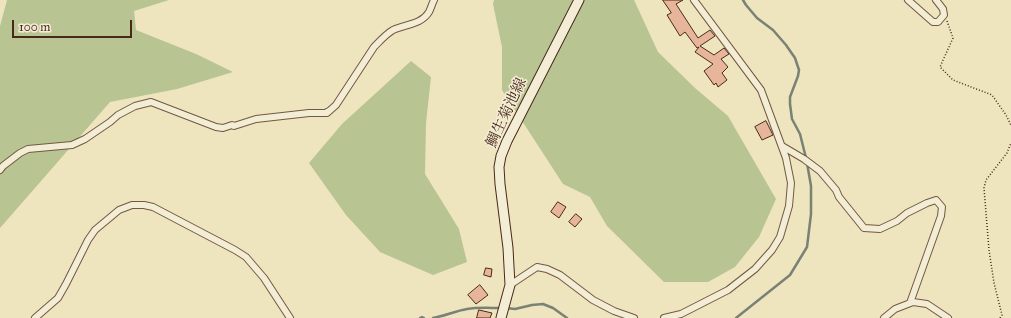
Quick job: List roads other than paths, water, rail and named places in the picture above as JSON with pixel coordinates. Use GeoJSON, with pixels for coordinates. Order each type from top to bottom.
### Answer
{"type":"FeatureCollection","features":[{"type":"Feature","properties":{"kind":"main road","name":"鯛生菊池線"},"geometry":{"type":"LineString","coordinates":[[501,318],[510,285],[508,248],[500,184],[499,167],[501,156],[507,141],[579,0]]}},
{"type":"Feature","properties":{"kind":"street"},"geometry":{"type":"LineString","coordinates":[[0,170],[20,153],[28,149],[72,145],[85,139],[118,115],[135,106],[151,102],[216,127],[223,128],[256,119],[309,113],[327,113],[336,105],[380,40],[391,31],[419,22],[428,13],[434,0]]}},
{"type":"Feature","properties":{"kind":"street"},"geometry":{"type":"LineString","coordinates":[[664,318],[681,314],[728,290],[755,269],[772,250],[780,237],[789,206],[791,183],[786,158],[761,90],[694,0]]}},
{"type":"Feature","properties":{"kind":"street"},"geometry":{"type":"LineString","coordinates":[[908,0],[934,22],[938,22],[944,15],[943,9],[936,0]]}},
{"type":"Feature","properties":{"kind":"street"},"geometry":{"type":"LineString","coordinates":[[782,146],[804,159],[820,171],[864,228],[880,229],[897,221],[907,213],[936,200],[942,207],[942,216],[910,303]]}},
{"type":"Feature","properties":{"kind":"street"},"geometry":{"type":"LineString","coordinates":[[35,318],[58,298],[88,240],[95,230],[119,210],[132,205],[144,205],[153,207],[246,257],[264,278],[290,318]]}},
{"type":"Feature","properties":{"kind":"street"},"geometry":{"type":"LineString","coordinates":[[510,285],[537,267],[547,269],[560,275],[593,300],[614,311],[634,318]]}},
{"type":"Feature","properties":{"kind":"street"},"geometry":{"type":"LineString","coordinates":[[884,318],[894,309],[913,302],[928,304],[948,318]]}},
{"type":"Feature","properties":{"kind":"waterway"},"geometry":{"type":"LineString","coordinates":[[743,0],[757,18],[773,30],[795,58],[799,70],[790,97],[790,104],[792,119],[800,134],[806,158]]}},
{"type":"Feature","properties":{"kind":"waterway"},"geometry":{"type":"LineString","coordinates":[[736,318],[790,275],[807,247],[811,214],[811,186],[807,163]]}},
{"type":"Feature","properties":{"kind":"waterway"},"geometry":{"type":"LineString","coordinates":[[506,308],[515,309],[543,304],[553,308],[567,318]]}},
{"type":"Feature","properties":{"kind":"waterway"},"geometry":{"type":"LineString","coordinates":[[433,318],[471,308],[501,308]]}},
{"type":"Feature","properties":{"kind":"waterway"},"geometry":{"type":"LineString","coordinates":[[420,318],[424,318]]}}]}
